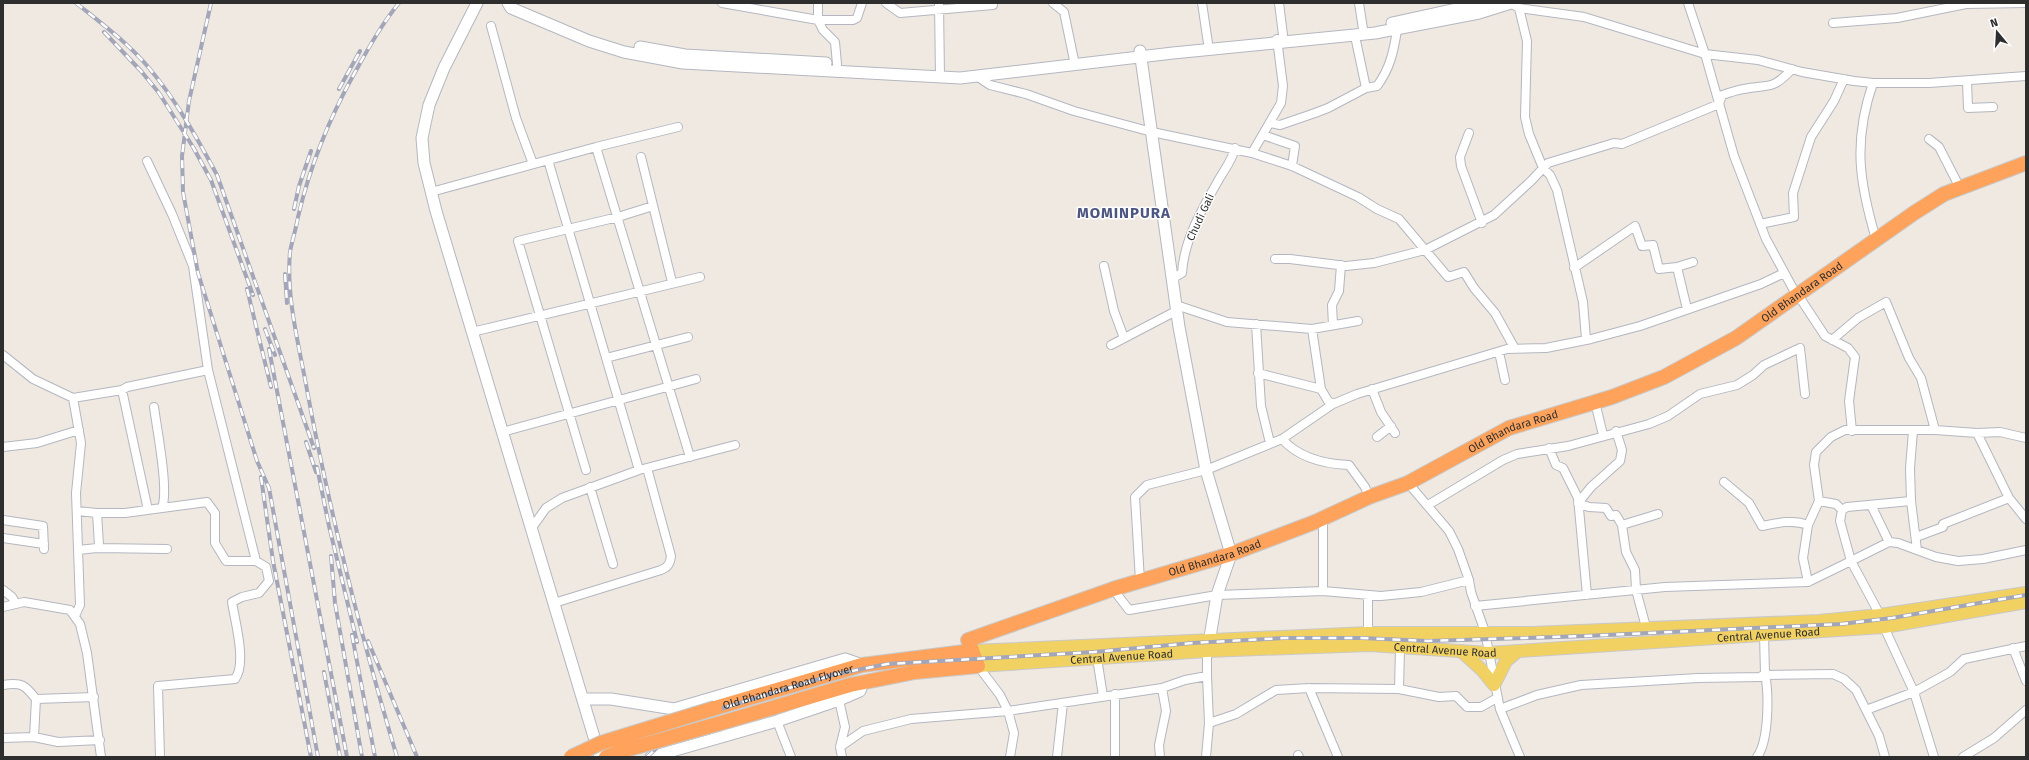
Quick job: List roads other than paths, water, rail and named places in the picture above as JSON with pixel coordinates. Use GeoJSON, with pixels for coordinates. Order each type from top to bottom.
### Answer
{"type":"FeatureCollection","features":[{"type":"Feature","properties":{"kind":"highway","name":"Old Bhandara Road"},"geometry":{"type":"LineString","coordinates":[[970,646],[1113,589],[1231,554],[1323,519],[1408,482],[1509,428],[1595,402],[1664,377],[1700,359],[1736,338],[1876,239],[1944,194],[2026,163]]}},
{"type":"Feature","properties":{"kind":"highway"},"geometry":{"type":"LineString","coordinates":[[970,646],[978,666]]}},
{"type":"Feature","properties":{"kind":"highway","name":"Old Bhandara Road Flyover"},"geometry":{"type":"LineString","coordinates":[[571,757],[601,743],[856,666],[970,646]]}},
{"type":"Feature","properties":{"kind":"highway","name":"Central Avenue Road"},"geometry":{"type":"LineString","coordinates":[[856,684],[915,672],[978,666]]}},
{"type":"Feature","properties":{"kind":"highway","name":"Old Bhandara Road Flyover"},"geometry":{"type":"LineString","coordinates":[[606,757],[622,751],[856,684]]}},
{"type":"Feature","properties":{"kind":"main road"},"geometry":{"type":"LineString","coordinates":[[477,3],[444,68],[429,105],[422,138],[424,163],[472,332],[600,757]]}},
{"type":"Feature","properties":{"kind":"main road"},"geometry":{"type":"LineString","coordinates":[[508,3],[511,8],[589,41],[624,52],[683,63],[748,62]]}},
{"type":"Feature","properties":{"kind":"main road"},"geometry":{"type":"LineString","coordinates":[[519,3],[592,34],[628,45],[685,55],[748,62],[941,74],[1075,62]]}},
{"type":"Feature","properties":{"kind":"main road"},"geometry":{"type":"LineString","coordinates":[[1359,32],[1480,6],[1513,4]]}},
{"type":"Feature","properties":{"kind":"main road"},"geometry":{"type":"LineString","coordinates":[[793,65],[837,64],[978,77],[1075,62],[1140,54],[1359,32],[1397,30],[1480,6]]}},
{"type":"Feature","properties":{"kind":"main road"},"geometry":{"type":"LineString","coordinates":[[1140,54],[1176,308],[1206,470],[1231,554],[1217,595],[1209,646]]}},
{"type":"Feature","properties":{"kind":"main road","name":"Central Avenue Road"},"geometry":{"type":"LineString","coordinates":[[978,666],[1097,658],[1209,646],[1368,633],[1532,633],[1646,627],[1819,621],[1880,615],[2026,593]]}},
{"type":"Feature","properties":{"kind":"main road","name":"Central Avenue Road"},"geometry":{"type":"LineString","coordinates":[[970,646],[1370,645],[1488,653],[1884,627],[2026,602]]}},
{"type":"Feature","properties":{"kind":"main road"},"geometry":{"type":"LineString","coordinates":[[1461,651],[1482,670],[1494,685],[1506,661],[1518,651]]}},
{"type":"Feature","properties":{"kind":"main road"},"geometry":{"type":"LineString","coordinates":[[583,699],[611,699],[674,709],[845,659],[856,666]]}},
{"type":"Feature","properties":{"kind":"main road"},"geometry":{"type":"LineString","coordinates":[[651,757],[683,753],[839,700],[860,691],[856,684]]}},
{"type":"Feature","properties":{"kind":"main road"},"geometry":{"type":"LineString","coordinates":[[674,709],[683,753]]}},
{"type":"Feature","properties":{"kind":"street"},"geometry":{"type":"LineString","coordinates":[[722,3],[818,20],[853,20],[858,18],[862,3]]}},
{"type":"Feature","properties":{"kind":"street"},"geometry":{"type":"LineString","coordinates":[[818,3],[818,20],[823,30],[836,42],[837,64]]}},
{"type":"Feature","properties":{"kind":"street"},"geometry":{"type":"LineString","coordinates":[[886,3],[900,13],[940,6],[993,5],[993,3]]}},
{"type":"Feature","properties":{"kind":"street"},"geometry":{"type":"LineString","coordinates":[[1053,3],[1064,12],[1075,62]]}},
{"type":"Feature","properties":{"kind":"street"},"geometry":{"type":"LineString","coordinates":[[1202,3],[1208,48]]}},
{"type":"Feature","properties":{"kind":"street"},"geometry":{"type":"LineString","coordinates":[[1252,153],[1281,103],[1283,86],[1279,3]]}},
{"type":"Feature","properties":{"kind":"street"},"geometry":{"type":"LineString","coordinates":[[1359,3],[1359,32],[1366,88]]}},
{"type":"Feature","properties":{"kind":"street"},"geometry":{"type":"LineString","coordinates":[[1688,3],[1705,54],[1734,156],[1760,224],[1784,273],[1819,329],[1825,336],[1848,348],[1855,358],[1849,401],[1852,431]]}},
{"type":"Feature","properties":{"kind":"street"},"geometry":{"type":"LineString","coordinates":[[1833,23],[1896,18],[1966,4],[2026,3]]}},
{"type":"Feature","properties":{"kind":"street"},"geometry":{"type":"LineString","coordinates":[[1513,4],[1584,17],[1705,54],[1758,60],[1792,69],[1844,79],[1873,83],[1929,83],[2026,76]]}},
{"type":"Feature","properties":{"kind":"street"},"geometry":{"type":"LineString","coordinates":[[1513,4],[1527,41],[1525,117],[1528,134],[1542,168],[1550,175],[1557,190],[1575,262],[1574,268],[1583,302],[1586,340]]}},
{"type":"Feature","properties":{"kind":"street"},"geometry":{"type":"LineString","coordinates":[[940,6],[941,74]]}},
{"type":"Feature","properties":{"kind":"street"},"geometry":{"type":"LineString","coordinates":[[491,26],[516,118],[533,164]]}},
{"type":"Feature","properties":{"kind":"street"},"geometry":{"type":"LineString","coordinates":[[1270,124],[1280,125],[1328,108],[1366,88],[1377,86],[1385,76],[1394,52],[1397,30]]}},
{"type":"Feature","properties":{"kind":"street"},"geometry":{"type":"LineString","coordinates":[[1275,259],[1290,258],[1341,265],[1374,263],[1425,250],[1482,223],[1500,210],[1548,163],[1614,144],[1622,144],[1719,104],[1722,95],[1744,89],[1764,88],[1782,81],[1792,69]]}},
{"type":"Feature","properties":{"kind":"street"},"geometry":{"type":"LineString","coordinates":[[978,77],[990,85],[1026,94],[1074,112],[1152,132],[1235,148],[1252,153],[1292,166],[1358,196],[1377,209],[1399,219],[1448,277],[1464,272],[1474,288],[1494,313],[1515,349]]}},
{"type":"Feature","properties":{"kind":"street"},"geometry":{"type":"LineString","coordinates":[[1760,224],[1794,217],[1793,193],[1810,137],[1834,101],[1844,79]]}},
{"type":"Feature","properties":{"kind":"street"},"geometry":{"type":"LineString","coordinates":[[1967,81],[1968,108],[1994,107]]}},
{"type":"Feature","properties":{"kind":"street"},"geometry":{"type":"LineString","coordinates":[[1873,83],[1862,122],[1860,176],[1865,202],[1876,239]]}},
{"type":"Feature","properties":{"kind":"street"},"geometry":{"type":"LineString","coordinates":[[431,192],[596,147],[678,127]]}},
{"type":"Feature","properties":{"kind":"street"},"geometry":{"type":"LineString","coordinates":[[1469,133],[1460,157],[1461,166],[1482,223]]}},
{"type":"Feature","properties":{"kind":"street"},"geometry":{"type":"LineString","coordinates":[[1263,135],[1295,146],[1292,166]]}},
{"type":"Feature","properties":{"kind":"street"},"geometry":{"type":"LineString","coordinates":[[1929,139],[1939,147],[1960,188]]}},
{"type":"Feature","properties":{"kind":"street"},"geometry":{"type":"LineString","coordinates":[[596,147],[690,457]]}},
{"type":"Feature","properties":{"kind":"street","name":"Chudi Gali"},"geometry":{"type":"LineString","coordinates":[[1173,287],[1176,277],[1182,273],[1183,255],[1203,209],[1223,172],[1232,160],[1235,148]]}},
{"type":"Feature","properties":{"kind":"street"},"geometry":{"type":"LineString","coordinates":[[641,157],[672,282]]}},
{"type":"Feature","properties":{"kind":"street"},"geometry":{"type":"LineString","coordinates":[[548,160],[639,470]]}},
{"type":"Feature","properties":{"kind":"street"},"geometry":{"type":"LineString","coordinates":[[146,161],[172,214],[193,266],[208,370],[256,561]]}},
{"type":"Feature","properties":{"kind":"street"},"geometry":{"type":"LineString","coordinates":[[586,470],[518,241],[618,217],[653,206]]}},
{"type":"Feature","properties":{"kind":"street"},"geometry":{"type":"LineString","coordinates":[[1574,268],[1635,226],[1642,246],[1653,245],[1659,270],[1677,267],[1693,262]]}},
{"type":"Feature","properties":{"kind":"street"},"geometry":{"type":"LineString","coordinates":[[1333,325],[1332,305],[1339,291],[1341,265]]}},
{"type":"Feature","properties":{"kind":"street"},"geometry":{"type":"LineString","coordinates":[[1104,266],[1114,311],[1124,338]]}},
{"type":"Feature","properties":{"kind":"street"},"geometry":{"type":"LineString","coordinates":[[1677,267],[1687,309]]}},
{"type":"Feature","properties":{"kind":"street"},"geometry":{"type":"LineString","coordinates":[[1140,581],[1135,497],[1146,485],[1206,470],[1282,439],[1333,404],[1372,389],[1499,352],[1515,349],[1546,348],[1586,340],[1640,326],[1761,284],[1784,273]]}},
{"type":"Feature","properties":{"kind":"street"},"geometry":{"type":"LineString","coordinates":[[472,332],[590,304],[672,282],[700,277]]}},
{"type":"Feature","properties":{"kind":"street"},"geometry":{"type":"LineString","coordinates":[[1832,340],[1858,318],[1886,302],[1909,358],[1921,378],[1935,430]]}},
{"type":"Feature","properties":{"kind":"street"},"geometry":{"type":"LineString","coordinates":[[1111,346],[1176,308],[1227,322],[1312,329],[1358,321]]}},
{"type":"Feature","properties":{"kind":"street"},"geometry":{"type":"LineString","coordinates":[[1256,324],[1261,406],[1270,443]]}},
{"type":"Feature","properties":{"kind":"street"},"geometry":{"type":"LineString","coordinates":[[1312,329],[1321,388],[1328,401],[1333,404]]}},
{"type":"Feature","properties":{"kind":"street"},"geometry":{"type":"LineString","coordinates":[[606,358],[688,337]]}},
{"type":"Feature","properties":{"kind":"street"},"geometry":{"type":"LineString","coordinates":[[1428,505],[1449,494],[1502,460],[1517,454],[1568,446],[1616,431],[1649,424],[1668,416],[1700,394],[1737,385],[1754,375],[1764,365],[1800,348],[1805,394]]}},
{"type":"Feature","properties":{"kind":"street"},"geometry":{"type":"LineString","coordinates":[[1499,352],[1505,380]]}},
{"type":"Feature","properties":{"kind":"street"},"geometry":{"type":"LineString","coordinates":[[3,355],[33,379],[74,398],[122,390],[127,387],[208,370]]}},
{"type":"Feature","properties":{"kind":"street"},"geometry":{"type":"LineString","coordinates":[[1258,373],[1321,388]]}},
{"type":"Feature","properties":{"kind":"street"},"geometry":{"type":"LineString","coordinates":[[502,432],[696,379]]}},
{"type":"Feature","properties":{"kind":"street"},"geometry":{"type":"LineString","coordinates":[[1372,389],[1381,412],[1393,430],[1377,437]]}},
{"type":"Feature","properties":{"kind":"street"},"geometry":{"type":"LineString","coordinates":[[122,390],[148,510]]}},
{"type":"Feature","properties":{"kind":"street"},"geometry":{"type":"LineString","coordinates":[[74,398],[81,443],[76,493],[80,605],[75,616]]}},
{"type":"Feature","properties":{"kind":"street"},"geometry":{"type":"LineString","coordinates":[[1595,402],[1603,435]]}},
{"type":"Feature","properties":{"kind":"street"},"geometry":{"type":"LineString","coordinates":[[154,407],[163,482],[164,502],[162,508]]}},
{"type":"Feature","properties":{"kind":"street"},"geometry":{"type":"LineString","coordinates":[[3,447],[37,443],[79,430]]}},
{"type":"Feature","properties":{"kind":"street"},"geometry":{"type":"LineString","coordinates":[[1808,582],[1803,558],[1808,525],[1818,501],[1814,465],[1816,452],[1831,437],[1845,430],[1935,430],[1978,433],[2000,432],[2026,438]]}},
{"type":"Feature","properties":{"kind":"street"},"geometry":{"type":"LineString","coordinates":[[1578,503],[1591,487],[1620,461],[1622,450],[1616,431]]}},
{"type":"Feature","properties":{"kind":"street"},"geometry":{"type":"LineString","coordinates":[[1913,431],[1910,501],[1911,517],[1916,539],[1916,550]]}},
{"type":"Feature","properties":{"kind":"street"},"geometry":{"type":"LineString","coordinates":[[1978,433],[2009,498],[2026,519]]}},
{"type":"Feature","properties":{"kind":"street"},"geometry":{"type":"LineString","coordinates":[[1282,439],[1289,447],[1315,460],[1349,465],[1365,487],[1369,498]]}},
{"type":"Feature","properties":{"kind":"street"},"geometry":{"type":"LineString","coordinates":[[531,529],[546,508],[562,498],[639,470],[735,445]]}},
{"type":"Feature","properties":{"kind":"street"},"geometry":{"type":"LineString","coordinates":[[1549,448],[1556,465],[1564,468],[1578,503],[1587,595]]}},
{"type":"Feature","properties":{"kind":"street"},"geometry":{"type":"LineString","coordinates":[[554,603],[667,567],[671,556],[647,468]]}},
{"type":"Feature","properties":{"kind":"street"},"geometry":{"type":"LineString","coordinates":[[1408,482],[1449,531],[1458,549],[1469,580],[1475,606],[1485,632],[1494,685],[1500,709],[1520,757]]}},
{"type":"Feature","properties":{"kind":"street"},"geometry":{"type":"LineString","coordinates":[[1724,482],[1749,503],[1762,526],[1785,521],[1808,525]]}},
{"type":"Feature","properties":{"kind":"street"},"geometry":{"type":"LineString","coordinates":[[590,487],[613,564]]}},
{"type":"Feature","properties":{"kind":"street"},"geometry":{"type":"LineString","coordinates":[[1916,539],[1916,537],[1930,530],[1943,526],[1943,524],[2009,498]]}},
{"type":"Feature","properties":{"kind":"street"},"geometry":{"type":"LineString","coordinates":[[1818,501],[1836,504],[1842,510]]}},
{"type":"Feature","properties":{"kind":"street"},"geometry":{"type":"LineString","coordinates":[[1910,501],[1847,507],[1842,510],[1840,521],[1851,561],[1880,615],[1914,692],[1934,757]]}},
{"type":"Feature","properties":{"kind":"street"},"geometry":{"type":"LineString","coordinates":[[77,511],[125,513],[207,502],[215,513],[215,543],[226,561],[256,561],[266,567],[269,581],[259,593],[242,597],[232,602],[241,662],[240,673],[235,679],[158,686],[160,757]]}},
{"type":"Feature","properties":{"kind":"street"},"geometry":{"type":"LineString","coordinates":[[1578,503],[1589,507],[1606,508],[1611,516],[1616,515],[1622,525],[1626,552],[1635,570],[1636,590],[1646,627]]}},
{"type":"Feature","properties":{"kind":"street"},"geometry":{"type":"LineString","coordinates":[[1871,505],[1889,542]]}},
{"type":"Feature","properties":{"kind":"street"},"geometry":{"type":"LineString","coordinates":[[97,513],[97,548]]}},
{"type":"Feature","properties":{"kind":"street"},"geometry":{"type":"LineString","coordinates":[[1622,525],[1658,514]]}},
{"type":"Feature","properties":{"kind":"street"},"geometry":{"type":"LineString","coordinates":[[1323,519],[1323,591]]}},
{"type":"Feature","properties":{"kind":"street"},"geometry":{"type":"LineString","coordinates":[[3,520],[43,526],[44,547],[3,538]]}},
{"type":"Feature","properties":{"kind":"street"},"geometry":{"type":"LineString","coordinates":[[1475,606],[1665,587],[1808,582],[1889,542],[1898,543],[1936,557],[1958,561],[1983,559],[2026,550]]}},
{"type":"Feature","properties":{"kind":"street"},"geometry":{"type":"LineString","coordinates":[[78,550],[97,548],[167,549]]}},
{"type":"Feature","properties":{"kind":"street"},"geometry":{"type":"LineString","coordinates":[[1113,589],[1129,610],[1217,595],[1323,591],[1368,595],[1421,592],[1469,580]]}},
{"type":"Feature","properties":{"kind":"street"},"geometry":{"type":"LineString","coordinates":[[3,590],[12,597],[15,602]]}},
{"type":"Feature","properties":{"kind":"street"},"geometry":{"type":"LineString","coordinates":[[1368,595],[1368,633]]}},
{"type":"Feature","properties":{"kind":"street"},"geometry":{"type":"LineString","coordinates":[[3,607],[15,602],[24,602],[70,610],[75,616],[80,624],[87,653],[100,740],[101,757]]}},
{"type":"Feature","properties":{"kind":"street"},"geometry":{"type":"LineString","coordinates":[[1757,757],[1763,746],[1765,722],[1767,686],[1765,675],[1764,634]]}},
{"type":"Feature","properties":{"kind":"street"},"geometry":{"type":"LineString","coordinates":[[1206,757],[1209,723],[1207,676],[1209,646]]}},
{"type":"Feature","properties":{"kind":"street"},"geometry":{"type":"LineString","coordinates":[[1866,710],[1914,692],[1950,672],[1964,659],[2026,646]]}},
{"type":"Feature","properties":{"kind":"street"},"geometry":{"type":"LineString","coordinates":[[1399,689],[1400,648]]}},
{"type":"Feature","properties":{"kind":"street"},"geometry":{"type":"LineString","coordinates":[[2013,648],[2026,682]]}},
{"type":"Feature","properties":{"kind":"street"},"geometry":{"type":"LineString","coordinates":[[1097,658],[1103,696]]}},
{"type":"Feature","properties":{"kind":"street"},"geometry":{"type":"LineString","coordinates":[[978,666],[1000,696],[1008,711],[1014,733],[1010,757]]}},
{"type":"Feature","properties":{"kind":"street"},"geometry":{"type":"LineString","coordinates":[[1500,709],[1537,695],[1581,685],[1698,678],[1760,677],[1765,675],[1833,674],[1844,679],[1856,690],[1879,736],[1885,757]]}},
{"type":"Feature","properties":{"kind":"street"},"geometry":{"type":"LineString","coordinates":[[840,747],[863,731],[911,719],[1008,711],[1064,703],[1162,688],[1185,680],[1207,676]]}},
{"type":"Feature","properties":{"kind":"street"},"geometry":{"type":"LineString","coordinates":[[3,685],[15,683],[25,686],[36,699],[34,737]]}},
{"type":"Feature","properties":{"kind":"street"},"geometry":{"type":"LineString","coordinates":[[1160,757],[1159,745],[1166,711],[1162,688]]}},
{"type":"Feature","properties":{"kind":"street"},"geometry":{"type":"LineString","coordinates":[[1209,723],[1236,714],[1276,690],[1309,688],[1399,689],[1439,697],[1456,696],[1467,707],[1482,707],[1497,698]]}},
{"type":"Feature","properties":{"kind":"street"},"geometry":{"type":"LineString","coordinates":[[1309,688],[1338,757]]}},
{"type":"Feature","properties":{"kind":"street"},"geometry":{"type":"LineString","coordinates":[[1114,757],[1115,694]]}},
{"type":"Feature","properties":{"kind":"street"},"geometry":{"type":"LineString","coordinates":[[36,699],[94,697]]}},
{"type":"Feature","properties":{"kind":"street"},"geometry":{"type":"LineString","coordinates":[[839,700],[845,727],[840,747],[842,757]]}},
{"type":"Feature","properties":{"kind":"street"},"geometry":{"type":"LineString","coordinates":[[1057,757],[1064,703]]}},
{"type":"Feature","properties":{"kind":"street"},"geometry":{"type":"LineString","coordinates":[[1963,757],[1994,738],[2026,710]]}},
{"type":"Feature","properties":{"kind":"street"},"geometry":{"type":"LineString","coordinates":[[777,721],[792,757]]}},
{"type":"Feature","properties":{"kind":"street"},"geometry":{"type":"LineString","coordinates":[[3,738],[34,737],[58,742],[100,740]]}},
{"type":"Feature","properties":{"kind":"railway"},"geometry":{"type":"LineString","coordinates":[[76,3],[123,42],[141,59],[159,80],[194,133],[217,175],[314,448]]}},
{"type":"Feature","properties":{"kind":"railway"},"geometry":{"type":"LineString","coordinates":[[211,3],[189,101],[182,156],[183,192],[198,273],[257,461],[269,488],[318,757]]}},
{"type":"Feature","properties":{"kind":"railway"},"geometry":{"type":"LineString","coordinates":[[397,757],[371,666],[336,529],[294,321],[289,269],[290,252],[308,179],[328,126],[336,108],[370,46],[392,11],[399,3]]}},
{"type":"Feature","properties":{"kind":"railway"},"geometry":{"type":"LineString","coordinates":[[104,32],[141,71],[159,93],[193,147],[211,180],[253,295]]}},
{"type":"Feature","properties":{"kind":"railway"},"geometry":{"type":"LineString","coordinates":[[339,89],[360,51]]}},
{"type":"Feature","properties":{"kind":"railway"},"geometry":{"type":"LineString","coordinates":[[294,209],[299,186],[311,151]]}},
{"type":"Feature","properties":{"kind":"railway"},"geometry":{"type":"LineString","coordinates":[[285,274],[287,303]]}},
{"type":"Feature","properties":{"kind":"railway"},"geometry":{"type":"LineString","coordinates":[[247,289],[271,387]]}},
{"type":"Feature","properties":{"kind":"railway"},"geometry":{"type":"LineString","coordinates":[[265,329],[275,355]]}},
{"type":"Feature","properties":{"kind":"railway"},"geometry":{"type":"LineString","coordinates":[[269,349],[347,757]]}},
{"type":"Feature","properties":{"kind":"railway"},"geometry":{"type":"LineString","coordinates":[[306,442],[316,472]]}},
{"type":"Feature","properties":{"kind":"railway"},"geometry":{"type":"LineString","coordinates":[[317,467],[329,526],[357,642]]}},
{"type":"Feature","properties":{"kind":"railway"},"geometry":{"type":"LineString","coordinates":[[261,477],[273,561],[311,757]]}},
{"type":"Feature","properties":{"kind":"railway"},"geometry":{"type":"LineString","coordinates":[[331,556],[335,603],[362,757]]}},
{"type":"Feature","properties":{"kind":"railway"},"geometry":{"type":"LineString","coordinates":[[647,757],[676,730],[710,712],[832,675],[887,664],[1094,652],[1192,643],[1284,638],[1362,638],[1428,641],[1585,636],[1841,624],[1892,618],[2026,595]]}},
{"type":"Feature","properties":{"kind":"railway"},"geometry":{"type":"LineString","coordinates":[[352,635],[375,757]]}},
{"type":"Feature","properties":{"kind":"railway"},"geometry":{"type":"LineString","coordinates":[[368,641],[417,757]]}},
{"type":"Feature","properties":{"kind":"railway"},"geometry":{"type":"LineString","coordinates":[[324,672],[340,757]]}},
{"type":"Feature","properties":{"kind":"district","name":"MOMINPURA"},"geometry":{"type":"Point","coordinates":[1124,213]}}]}
